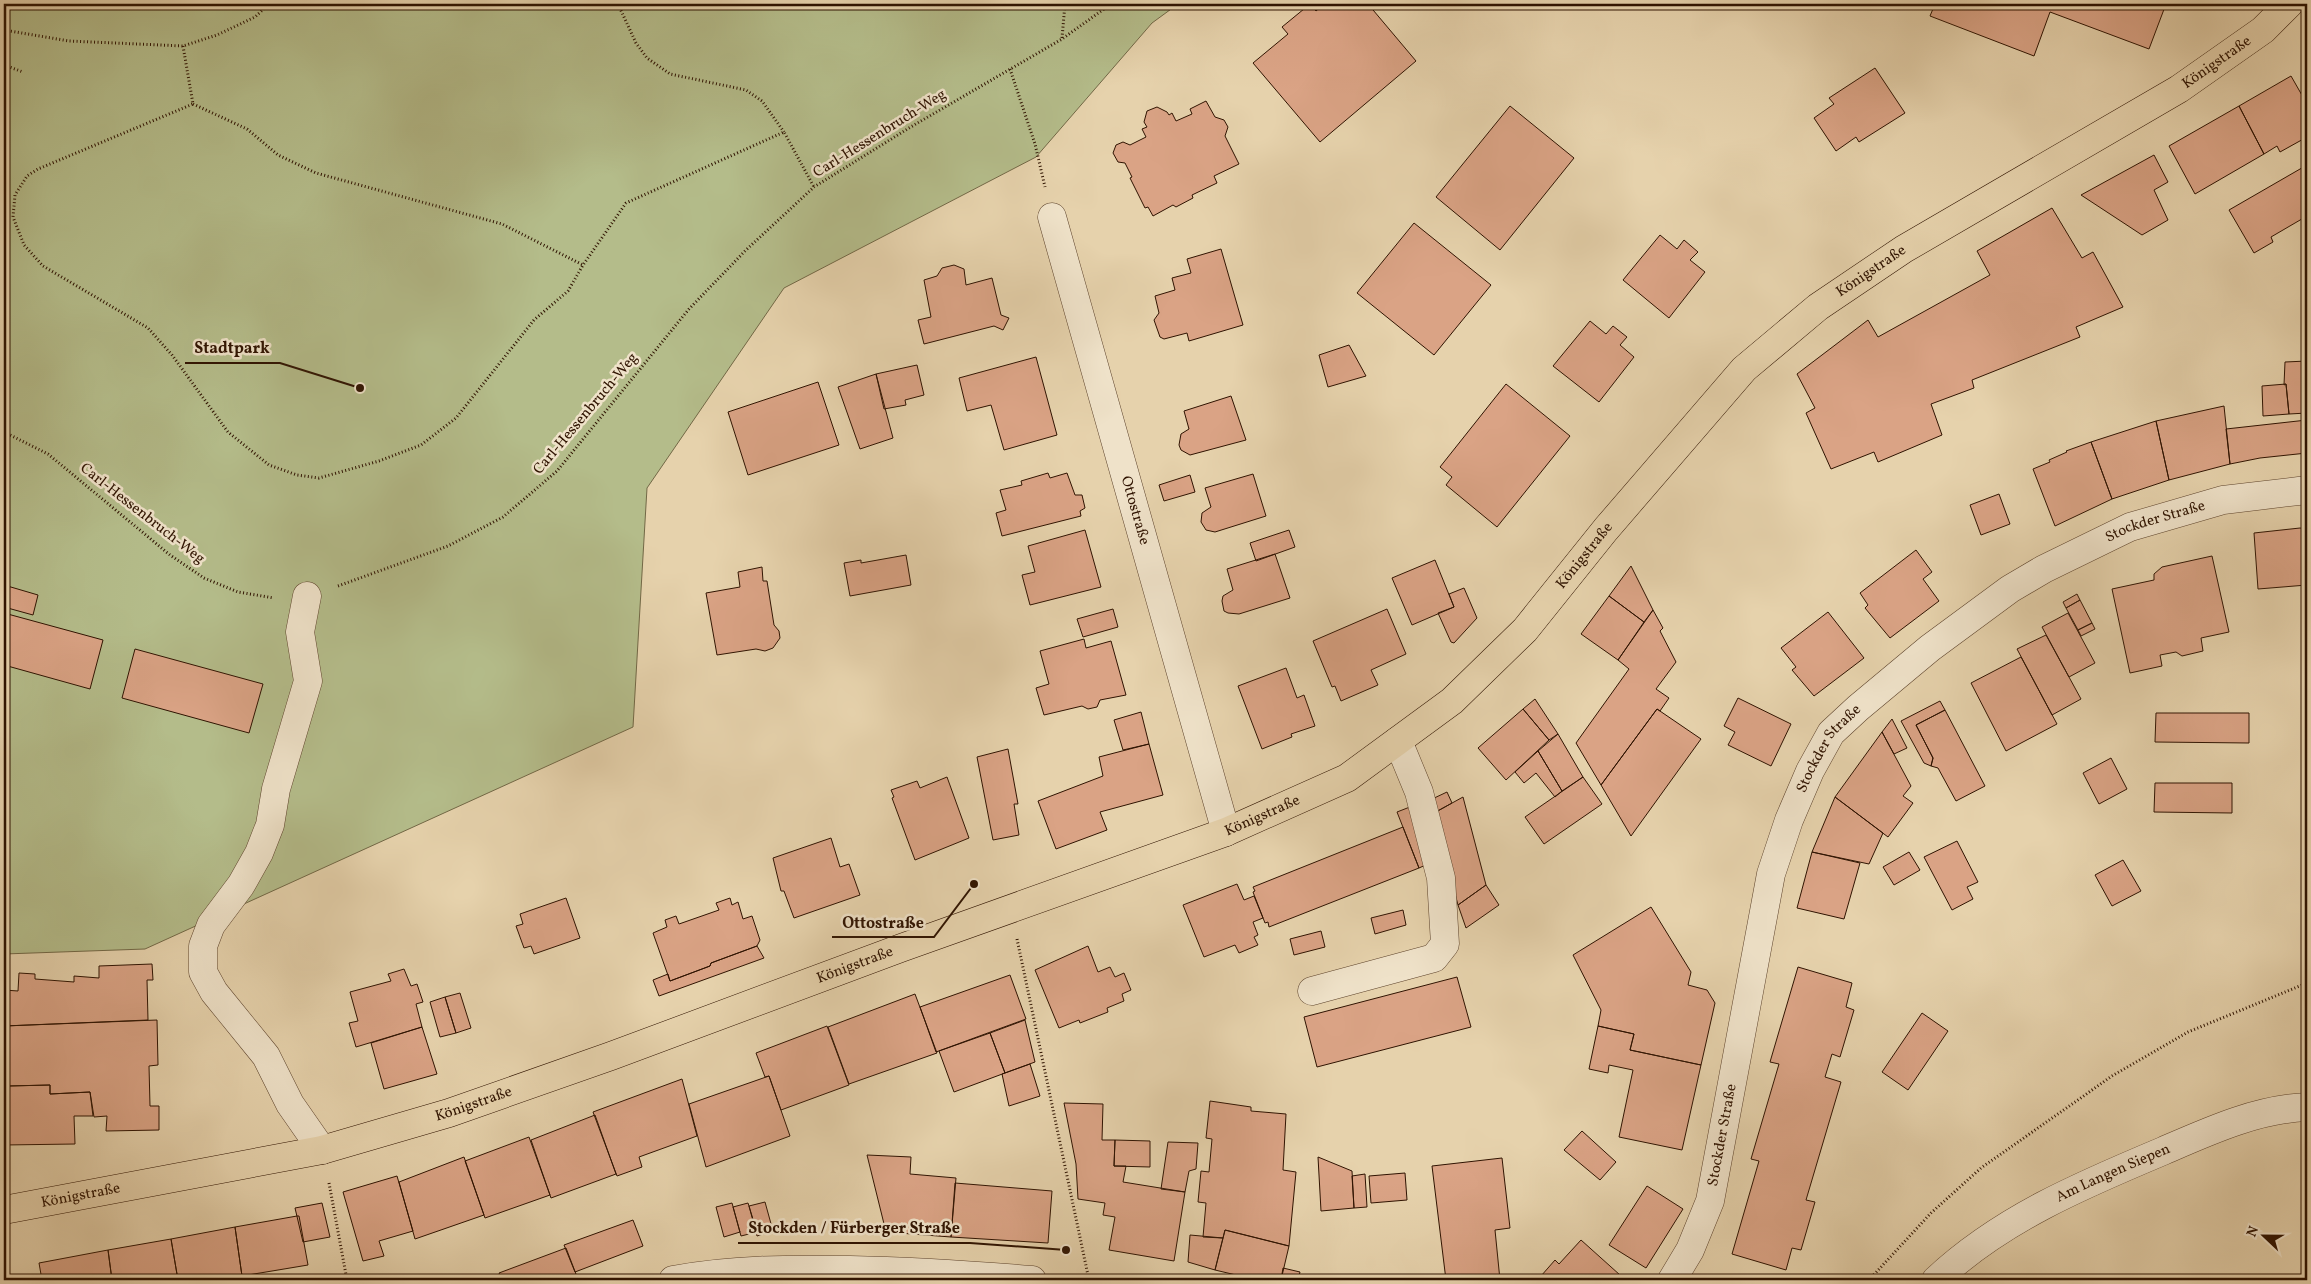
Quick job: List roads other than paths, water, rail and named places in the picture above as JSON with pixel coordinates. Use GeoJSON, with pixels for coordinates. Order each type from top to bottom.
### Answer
{"type":"FeatureCollection","features":[{"type":"Feature","properties":{"kind":"main road","name":"Königstraße"},"geometry":{"type":"LineString","coordinates":[[4,1210],[322,1150],[449,1112],[1226,832],[1347,778],[1452,701],[1525,630],[1606,530],[1744,369],[1818,307],[1904,249],[2179,89],[2263,30],[2289,4]]}},
{"type":"Feature","properties":{"kind":"street","name":"Ottostraße"},"geometry":{"type":"LineString","coordinates":[[1052,217],[1226,832]]}},
{"type":"Feature","properties":{"kind":"street","name":"Stockder Straße"},"geometry":{"type":"LineString","coordinates":[[1672,1280],[1690,1250],[1710,1201],[1772,874],[1789,820],[1810,771],[1831,733],[1930,648],[2010,589],[2044,568],[2130,527],[2223,500],[2307,490]]}},
{"type":"Feature","properties":{"kind":"street"},"geometry":{"type":"LineString","coordinates":[[307,596],[300,632],[308,681],[276,790],[270,825],[259,853],[241,885],[211,925],[203,946],[203,972],[214,992],[266,1056],[290,1104],[322,1150]]}},
{"type":"Feature","properties":{"kind":"street"},"geometry":{"type":"LineString","coordinates":[[1312,991],[1434,958],[1444,944],[1441,878],[1419,792],[1398,741]]}},
{"type":"Feature","properties":{"kind":"street","name":"Am Langen Siepen"},"geometry":{"type":"LineString","coordinates":[[1936,1280],[1956,1262],[2015,1220],[2074,1188],[2213,1129],[2279,1108],[2307,1107]]}},
{"type":"Feature","properties":{"kind":"street"},"geometry":{"type":"LineString","coordinates":[[672,1280],[713,1273],[797,1269],[896,1271],[1032,1280]]}},
{"type":"Feature","properties":{"kind":"place","name":"Stadtpark"},"geometry":{"type":"Point","coordinates":[360,388]}},
{"type":"Feature","properties":{"kind":"place","name":"Ottostraße"},"geometry":{"type":"Point","coordinates":[974,884]}},
{"type":"Feature","properties":{"kind":"place","name":"Stockden / Fürberger Straße"},"geometry":{"type":"Point","coordinates":[1066,1250]}}]}
